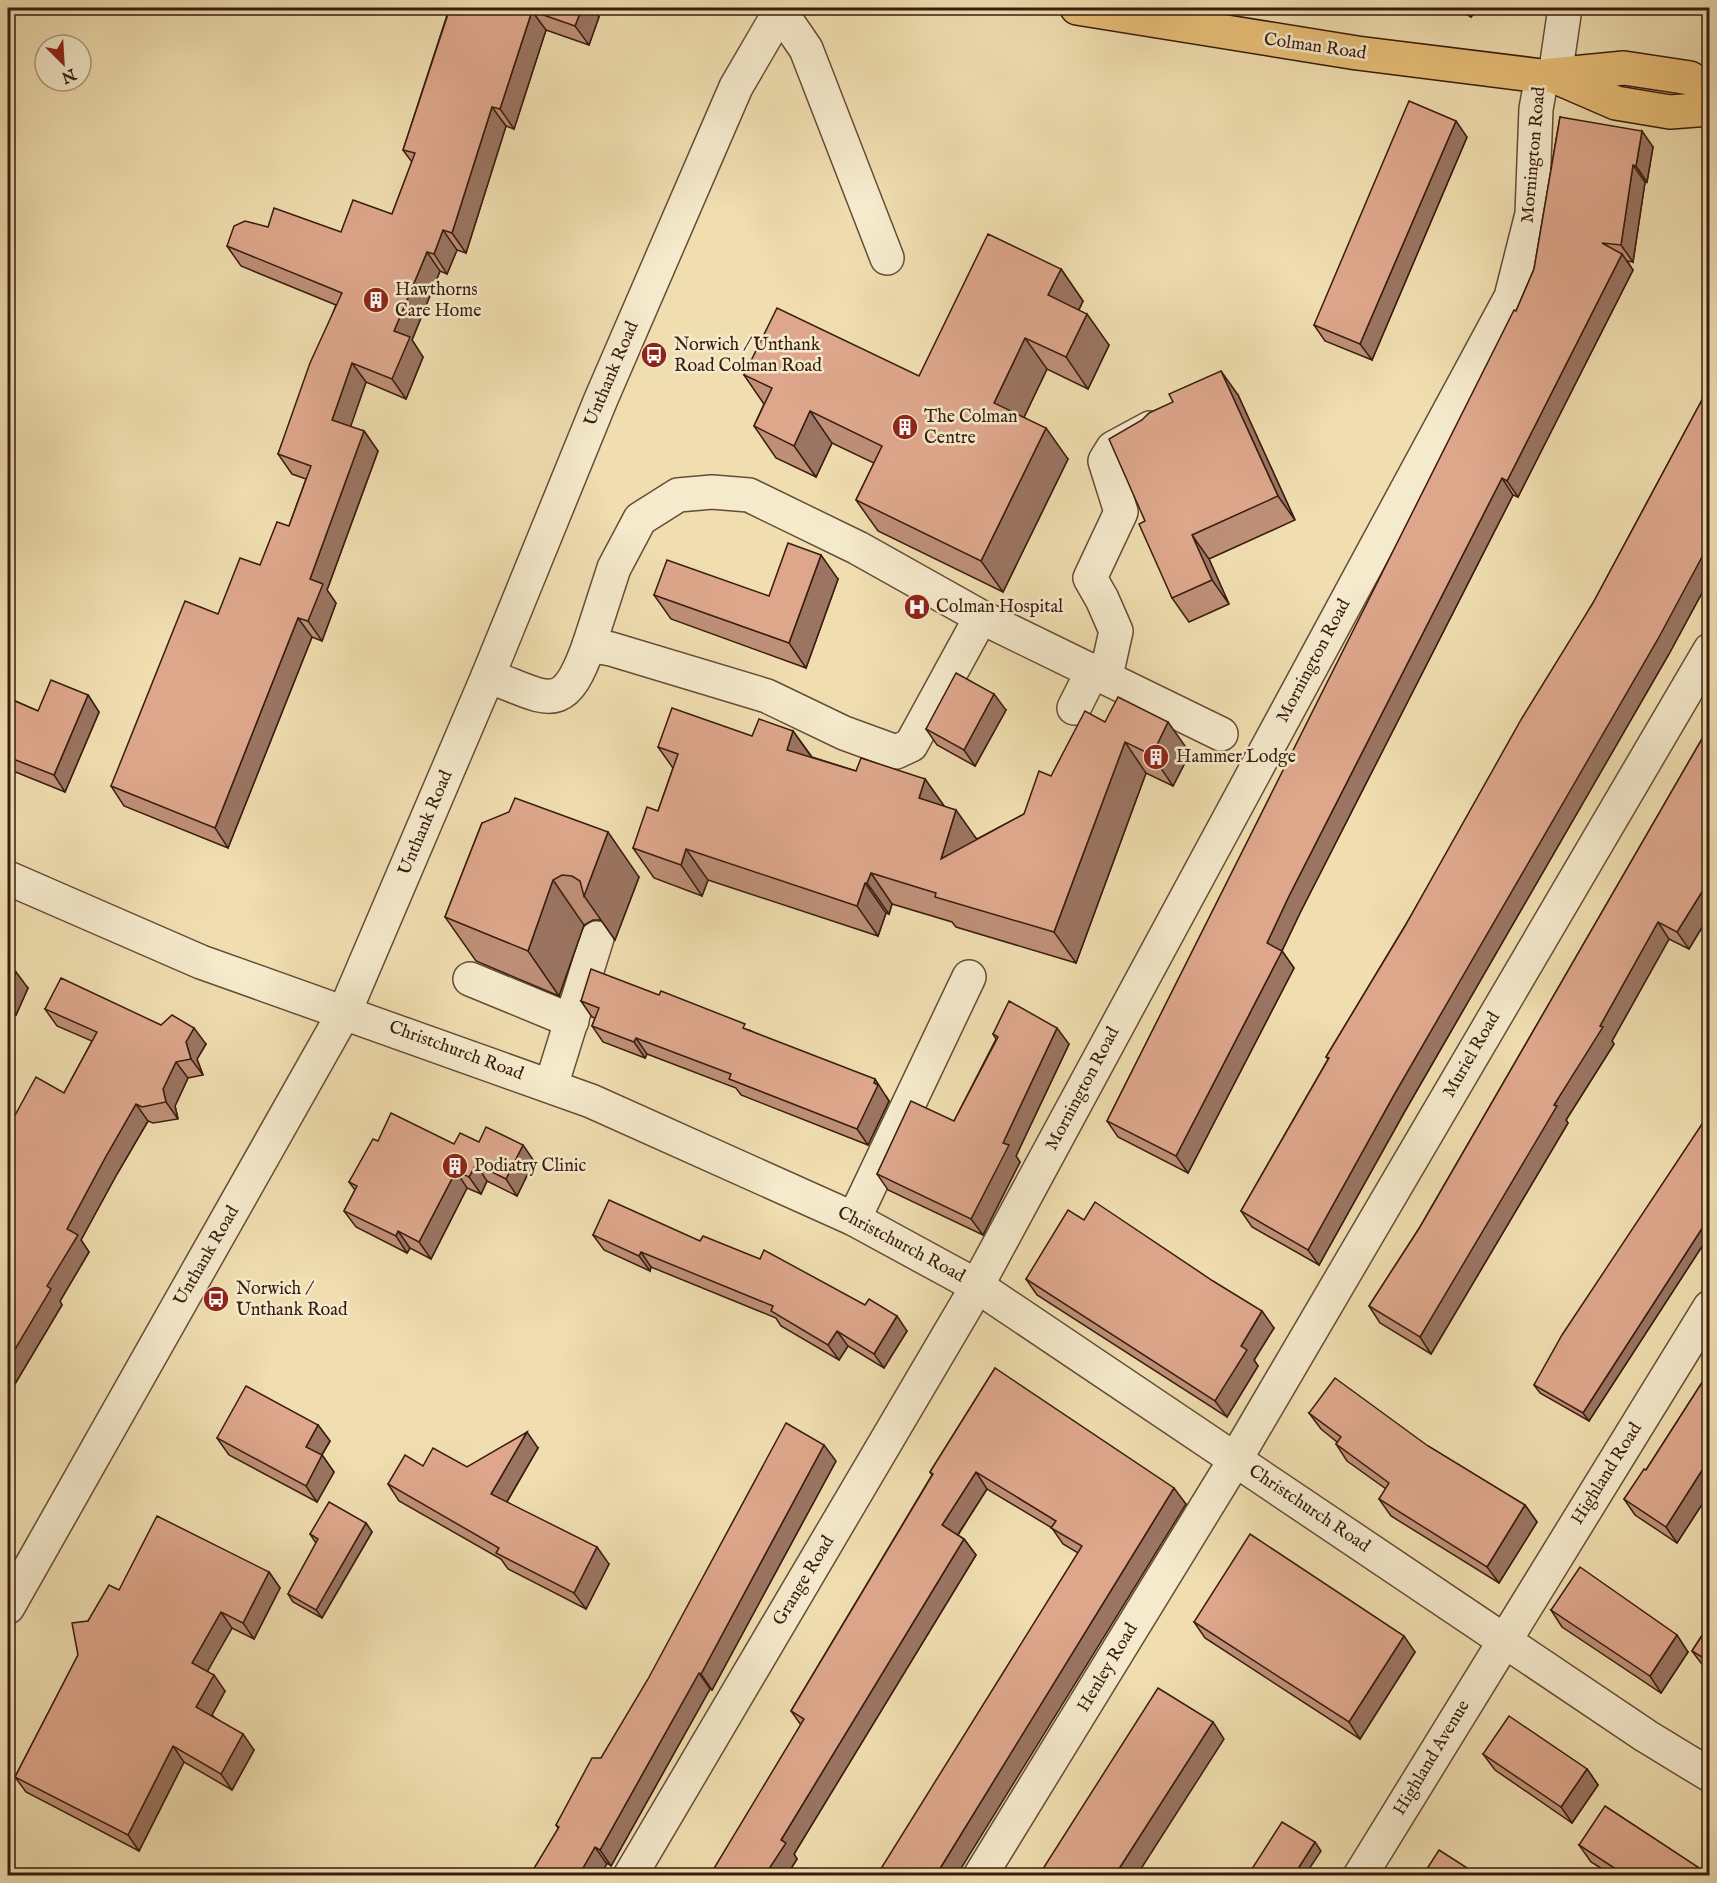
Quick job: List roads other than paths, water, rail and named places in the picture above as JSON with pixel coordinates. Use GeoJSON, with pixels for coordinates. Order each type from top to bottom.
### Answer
{"type":"FeatureCollection","features":[{"type":"Feature","properties":{"kind":"highway","name":"Colman Road"},"geometry":{"type":"LineString","coordinates":[[1077,8],[1357,54],[1548,76],[1624,68],[1690,78],[1710,91]]}},
{"type":"Feature","properties":{"kind":"highway","name":"Colman Road"},"geometry":{"type":"LineString","coordinates":[[1548,76],[1616,103],[1670,112],[1710,109]]}},
{"type":"Feature","properties":{"kind":"street","name":"Mornington Road"},"geometry":{"type":"LineString","coordinates":[[977,1286],[1511,297],[1532,214],[1536,109],[1548,76],[1565,8]]}},
{"type":"Feature","properties":{"kind":"street"},"geometry":{"type":"LineString","coordinates":[[781,9],[806,49],[886,258]]}},
{"type":"Feature","properties":{"kind":"street","name":"Unthank Road"},"geometry":{"type":"LineString","coordinates":[[8,1607],[345,1011],[488,676],[601,399],[736,87],[781,9]]}},
{"type":"Feature","properties":{"kind":"street"},"geometry":{"type":"LineString","coordinates":[[1074,708],[1099,673],[1116,631],[1090,578],[1121,512],[1105,461],[1113,448],[1150,428]]}},
{"type":"Feature","properties":{"kind":"street"},"geometry":{"type":"LineString","coordinates":[[488,676],[546,698],[562,693],[578,676],[614,568],[640,519],[678,495],[712,492],[749,495],[858,548],[981,617],[1221,734]]}},
{"type":"Feature","properties":{"kind":"street"},"geometry":{"type":"LineString","coordinates":[[589,645],[611,649],[767,696],[844,733],[896,752],[911,745],[981,617]]}},
{"type":"Feature","properties":{"kind":"street","name":"Muriel Road"},"geometry":{"type":"LineString","coordinates":[[1235,1460],[1710,651]]}},
{"type":"Feature","properties":{"kind":"street","name":"Christchurch Road"},"geometry":{"type":"LineString","coordinates":[[8,878],[201,962],[345,1011],[591,1101],[854,1219],[977,1286],[1504,1641],[1710,1775]]}},
{"type":"Feature","properties":{"kind":"street"},"geometry":{"type":"LineString","coordinates":[[551,1086],[597,938]]}},
{"type":"Feature","properties":{"kind":"street"},"geometry":{"type":"LineString","coordinates":[[854,1219],[969,977]]}},
{"type":"Feature","properties":{"kind":"street"},"geometry":{"type":"LineString","coordinates":[[470,979],[572,1021]]}},
{"type":"Feature","properties":{"kind":"street","name":"Grange Road"},"geometry":{"type":"LineString","coordinates":[[630,1875],[977,1286]]}},
{"type":"Feature","properties":{"kind":"street","name":"Highland Road"},"geometry":{"type":"LineString","coordinates":[[1504,1641],[1710,1307]]}},
{"type":"Feature","properties":{"kind":"street","name":"Henley Road"},"geometry":{"type":"LineString","coordinates":[[980,1875],[1235,1460]]}},
{"type":"Feature","properties":{"kind":"street","name":"Highland Avenue"},"geometry":{"type":"LineString","coordinates":[[1360,1875],[1504,1641]]}},
{"type":"Feature","properties":{"kind":"place","name":"Hawthorns Care Home"},"geometry":{"type":"Point","coordinates":[376,300]}},
{"type":"Feature","properties":{"kind":"place","name":"Norwich / Unthank Road Colman Road"},"geometry":{"type":"Point","coordinates":[654,355]}},
{"type":"Feature","properties":{"kind":"place","name":"The Colman Centre"},"geometry":{"type":"Point","coordinates":[905,427]}},
{"type":"Feature","properties":{"kind":"place","name":"Colman Hospital"},"geometry":{"type":"Point","coordinates":[917,607]}},
{"type":"Feature","properties":{"kind":"place","name":"Hammer Lodge"},"geometry":{"type":"Point","coordinates":[1156,757]}},
{"type":"Feature","properties":{"kind":"place","name":"Podiatry Clinic"},"geometry":{"type":"Point","coordinates":[455,1166]}},
{"type":"Feature","properties":{"kind":"place","name":"Norwich / Unthank Road"},"geometry":{"type":"Point","coordinates":[216,1299]}}]}
